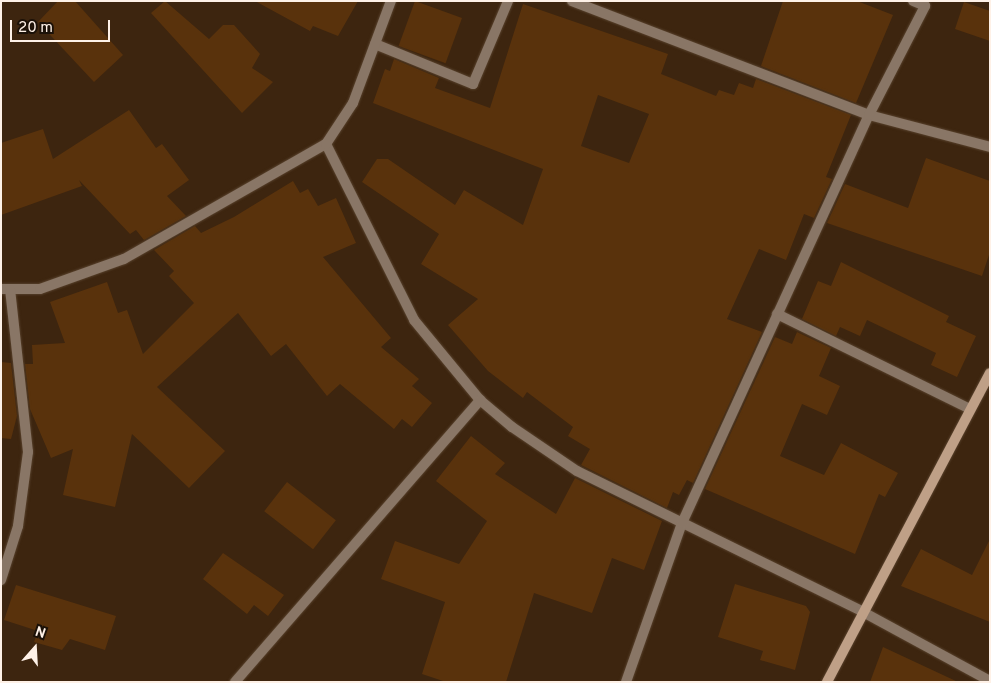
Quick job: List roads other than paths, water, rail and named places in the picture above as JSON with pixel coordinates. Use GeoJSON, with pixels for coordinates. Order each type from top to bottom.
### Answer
{"type":"FeatureCollection","features":[{"type":"Feature","properties":{"kind":"street"},"geometry":{"type":"LineString","coordinates":[[1,580],[18,526],[28,452],[6,289],[40,289],[124,260],[326,144],[353,103],[391,1]]}},
{"type":"Feature","properties":{"kind":"street"},"geometry":{"type":"LineString","coordinates":[[375,44],[473,84],[508,1]]}},
{"type":"Feature","properties":{"kind":"street"},"geometry":{"type":"LineString","coordinates":[[572,1],[869,115],[990,146]]}},
{"type":"Feature","properties":{"kind":"street"},"geometry":{"type":"LineString","coordinates":[[626,682],[682,523],[869,115],[924,6],[913,1]]}},
{"type":"Feature","properties":{"kind":"street"},"geometry":{"type":"LineString","coordinates":[[326,144],[414,320],[480,400],[576,471],[863,612],[990,681]]}},
{"type":"Feature","properties":{"kind":"street"},"geometry":{"type":"LineString","coordinates":[[777,314],[970,409]]}},
{"type":"Feature","properties":{"kind":"street"},"geometry":{"type":"LineString","coordinates":[[827,682],[990,373]]}},
{"type":"Feature","properties":{"kind":"street"},"geometry":{"type":"LineString","coordinates":[[235,682],[480,400]]}}]}
